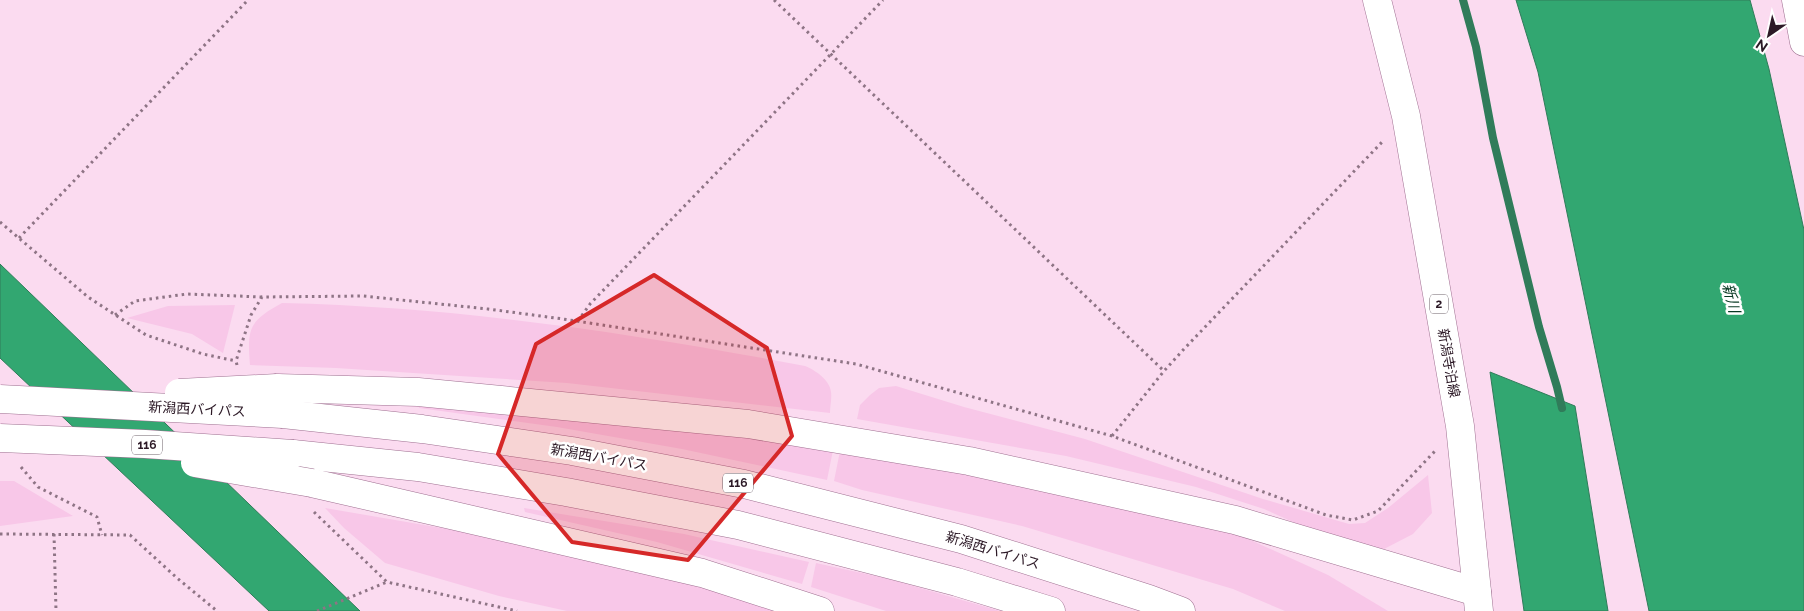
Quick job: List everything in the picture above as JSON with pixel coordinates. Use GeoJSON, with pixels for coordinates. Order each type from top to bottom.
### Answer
{"type":"FeatureCollection","features":[{"type":"Feature","properties":{"kind":"main road","name":"新潟寺泊線"},"geometry":{"type":"LineString","coordinates":[[1378,0],[1406,116],[1460,426],[1478,602]]}},
{"type":"Feature","properties":{"kind":"main road"},"geometry":{"type":"LineString","coordinates":[[1796,0],[1804,42]]}},
{"type":"Feature","properties":{"kind":"main road"},"geometry":{"type":"LineString","coordinates":[[280,401],[418,392],[748,424],[970,460],[1235,520],[1478,602]]}},
{"type":"Feature","properties":{"kind":"main road","name":"新潟西バイパス"},"geometry":{"type":"LineString","coordinates":[[9,399],[280,401],[422,429],[572,451],[744,484],[961,539],[1181,611]]}},
{"type":"Feature","properties":{"kind":"main road","name":"116"},"geometry":{"type":"LineString","coordinates":[[0,438],[293,454],[418,467],[566,492],[738,525],[956,582],[1051,611]]}},
{"type":"Feature","properties":{"kind":"main road"},"geometry":{"type":"LineString","coordinates":[[59,441],[312,483],[702,573],[820,611]]}},
{"type":"Feature","properties":{"kind":"path"},"geometry":{"type":"LineString","coordinates":[[19,238],[248,0]]}},
{"type":"Feature","properties":{"kind":"path"},"geometry":{"type":"LineString","coordinates":[[774,0],[1164,371]]}},
{"type":"Feature","properties":{"kind":"path"},"geometry":{"type":"LineString","coordinates":[[578,321],[590,304],[883,0]]}},
{"type":"Feature","properties":{"kind":"path"},"geometry":{"type":"LineString","coordinates":[[1112,436],[1164,371],[1406,116]]}},
{"type":"Feature","properties":{"kind":"path"},"geometry":{"type":"LineString","coordinates":[[0,222],[88,297],[146,335],[203,354],[236,361]]}},
{"type":"Feature","properties":{"kind":"path"},"geometry":{"type":"LineString","coordinates":[[115,315],[135,301],[187,294],[262,297]]}},
{"type":"Feature","properties":{"kind":"path"},"geometry":{"type":"LineString","coordinates":[[856,364],[1112,436],[1326,515],[1353,520],[1378,510],[1460,426]]}},
{"type":"Feature","properties":{"kind":"path"},"geometry":{"type":"LineString","coordinates":[[16,461],[38,488],[97,517],[102,535]]}},
{"type":"Feature","properties":{"kind":"path"},"geometry":{"type":"LineString","coordinates":[[0,534],[130,535],[176,578],[217,611]]}},
{"type":"Feature","properties":{"kind":"path"},"geometry":{"type":"LineString","coordinates":[[54,534],[56,611]]}},
{"type":"Feature","properties":{"kind":"path"},"geometry":{"type":"LineString","coordinates":[[317,611],[387,582],[518,611]]}},
{"type":"Feature","properties":{"kind":"highlighted area"},"geometry":{"type":"Polygon","coordinates":[[[654,275],[767,348],[792,436],[688,560],[572,542],[498,454],[536,344],[654,275]]]}},
{"type":"Feature","properties":{"kind":"shaded area"},"geometry":{"type":"Polygon","coordinates":[[[282,303],[414,310],[479,316],[610,333],[805,366],[813,370],[828,383],[831,394],[830,413],[567,383],[336,368],[250,365],[249,342],[252,327],[263,315],[282,303]]]}},
{"type":"Feature","properties":{"kind":"shaded area"},"geometry":{"type":"Polygon","coordinates":[[[235,305],[223,353],[192,334],[127,318],[168,306],[235,305]]]}},
{"type":"Feature","properties":{"kind":"shaded area"},"geometry":{"type":"Polygon","coordinates":[[[896,386],[964,407],[1085,439],[1263,499],[1349,524],[1365,523],[1388,508],[1428,475],[1432,513],[1413,534],[1384,549],[1329,538],[1264,509],[1196,487],[1066,456],[857,419],[860,405],[870,395],[879,388],[896,386]]]}},
{"type":"Feature","properties":{"kind":"shaded area"},"geometry":{"type":"Polygon","coordinates":[[[418,403],[834,445],[827,480],[682,449],[557,427],[419,408],[418,403]]]}},
{"type":"Feature","properties":{"kind":"shaded area"},"geometry":{"type":"Polygon","coordinates":[[[841,446],[1235,533],[1328,575],[1388,611],[1285,611],[1233,589],[1022,526],[862,490],[834,481],[841,446]]]}},
{"type":"Feature","properties":{"kind":"shaded area"},"geometry":{"type":"Polygon","coordinates":[[[0,481],[14,481],[73,516],[0,526],[0,481]]]}},
{"type":"Feature","properties":{"kind":"shaded area"},"geometry":{"type":"Polygon","coordinates":[[[325,508],[500,538],[671,576],[784,611],[567,611],[499,596],[385,563],[344,528],[325,508]]]}},
{"type":"Feature","properties":{"kind":"shaded area"},"geometry":{"type":"Polygon","coordinates":[[[524,508],[684,534],[809,562],[802,584],[657,542],[525,512],[524,508]]]}},
{"type":"Feature","properties":{"kind":"shaded area"},"geometry":{"type":"Polygon","coordinates":[[[816,563],[889,579],[1000,611],[886,611],[811,587],[816,563]]]}},
{"type":"Feature","properties":{"kind":"water","name":"新川"},"geometry":{"type":"Polygon","coordinates":[[[1516,0],[1750,0],[1769,69],[1804,230],[1804,611],[1649,611],[1538,72],[1516,0]]]}},
{"type":"Feature","properties":{"kind":"water"},"geometry":{"type":"Polygon","coordinates":[[[0,264],[360,611],[269,611],[0,358],[0,264]]]}},
{"type":"Feature","properties":{"kind":"water"},"geometry":{"type":"Polygon","coordinates":[[[1490,372],[1575,406],[1608,611],[1524,611],[1490,372]]]}},
{"type":"Feature","properties":{"kind":"waterway"},"geometry":{"type":"LineString","coordinates":[[1463,0],[1476,47],[1493,138],[1539,327],[1562,408]]}}]}
